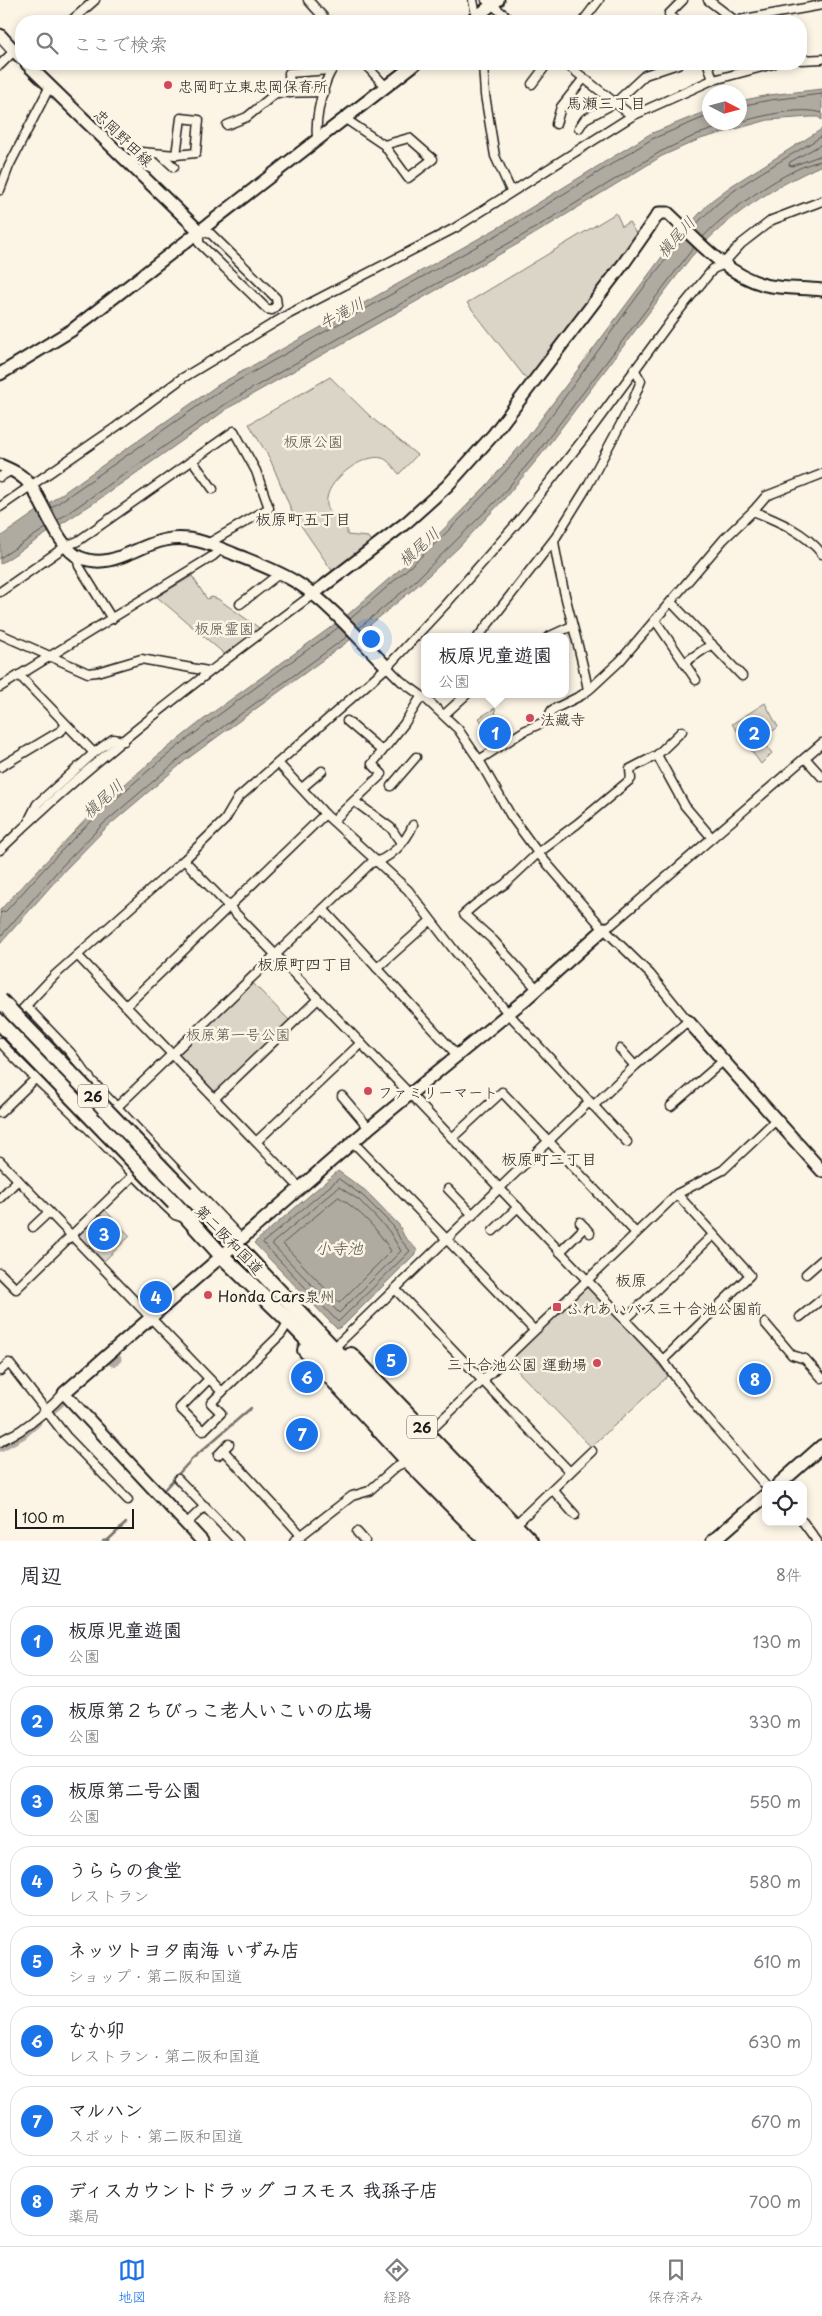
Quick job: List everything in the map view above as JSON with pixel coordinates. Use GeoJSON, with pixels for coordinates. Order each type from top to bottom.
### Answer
{"type":"FeatureCollection","features":[{"type":"Feature","properties":{"kind":"highway","name":"第二阪和国道"},"geometry":{"type":"LineString","coordinates":[[0,1000],[308,1320],[353,1379],[500,1541]]}},
{"type":"Feature","properties":{"kind":"highway","name":"第二阪和国道"},"geometry":{"type":"LineString","coordinates":[[0,1023],[174,1203],[222,1256],[290,1322],[353,1379],[516,1541]]}},
{"type":"Feature","properties":{"kind":"highway","name":"第二阪和国道"},"geometry":{"type":"LineString","coordinates":[[308,1320],[339,1343],[428,1433],[530,1541]]}},
{"type":"Feature","properties":{"kind":"highway","name":"26"},"geometry":{"type":"LineString","coordinates":[[290,1322],[305,1351],[408,1461],[487,1541]]}},
{"type":"Feature","properties":{"kind":"main road"},"geometry":{"type":"LineString","coordinates":[[783,1481],[822,1446]]}},
{"type":"Feature","properties":{"kind":"main road"},"geometry":{"type":"LineString","coordinates":[[713,1541],[762,1498]]}},
{"type":"Feature","properties":{"kind":"street"},"geometry":{"type":"LineString","coordinates":[[78,15],[94,0]]}},
{"type":"Feature","properties":{"kind":"street"},"geometry":{"type":"LineString","coordinates":[[308,0],[319,15]]}},
{"type":"Feature","properties":{"kind":"street"},"geometry":{"type":"LineString","coordinates":[[473,0],[474,15]]}},
{"type":"Feature","properties":{"kind":"street"},"geometry":{"type":"LineString","coordinates":[[588,15],[599,0]]}},
{"type":"Feature","properties":{"kind":"street"},"geometry":{"type":"LineString","coordinates":[[671,15],[683,0]]}},
{"type":"Feature","properties":{"kind":"street"},"geometry":{"type":"LineString","coordinates":[[708,0],[728,15]]}},
{"type":"Feature","properties":{"kind":"street"},"geometry":{"type":"LineString","coordinates":[[480,15],[492,2],[506,15]]}},
{"type":"Feature","properties":{"kind":"street"},"geometry":{"type":"LineString","coordinates":[[767,15],[822,5]]}},
{"type":"Feature","properties":{"kind":"street"},"geometry":{"type":"LineString","coordinates":[[0,35],[15,52]]}},
{"type":"Feature","properties":{"kind":"street"},"geometry":{"type":"LineString","coordinates":[[0,65],[15,57]]}},
{"type":"Feature","properties":{"kind":"street"},"geometry":{"type":"LineString","coordinates":[[807,59],[822,58]]}},
{"type":"Feature","properties":{"kind":"street","name":"忠岡野田線"},"geometry":{"type":"LineString","coordinates":[[33,70],[199,231]]}},
{"type":"Feature","properties":{"kind":"street"},"geometry":{"type":"LineString","coordinates":[[290,92],[289,73],[330,70],[316,128],[317,138]]}},
{"type":"Feature","properties":{"kind":"street"},"geometry":{"type":"LineString","coordinates":[[370,70],[385,86]]}},
{"type":"Feature","properties":{"kind":"street"},"geometry":{"type":"LineString","coordinates":[[0,374],[72,330],[407,70]]}},
{"type":"Feature","properties":{"kind":"street"},"geometry":{"type":"LineString","coordinates":[[483,70],[485,95],[495,156],[511,191]]}},
{"type":"Feature","properties":{"kind":"street"},"geometry":{"type":"LineString","coordinates":[[532,84],[542,70]]}},
{"type":"Feature","properties":{"kind":"street"},"geometry":{"type":"LineString","coordinates":[[574,70],[632,116]]}},
{"type":"Feature","properties":{"kind":"street"},"geometry":{"type":"LineString","coordinates":[[578,128],[585,120],[615,103],[645,75],[654,70]]}},
{"type":"Feature","properties":{"kind":"street"},"geometry":{"type":"LineString","coordinates":[[710,70],[713,80]]}},
{"type":"Feature","properties":{"kind":"street"},"geometry":{"type":"LineString","coordinates":[[0,506],[32,488],[181,379],[289,314],[455,228],[632,116],[713,80],[750,70]]}},
{"type":"Feature","properties":{"kind":"street"},"geometry":{"type":"LineString","coordinates":[[556,124],[561,107],[584,78]]}},
{"type":"Feature","properties":{"kind":"street"},"geometry":{"type":"LineString","coordinates":[[0,190],[9,166],[50,86]]}},
{"type":"Feature","properties":{"kind":"street"},"geometry":{"type":"LineString","coordinates":[[227,125],[247,117],[276,93],[324,92]]}},
{"type":"Feature","properties":{"kind":"street"},"geometry":{"type":"LineString","coordinates":[[130,164],[141,152],[176,155],[196,152],[199,120],[181,118],[176,155]]}},
{"type":"Feature","properties":{"kind":"street"},"geometry":{"type":"LineString","coordinates":[[344,118],[384,145],[408,178],[433,159],[409,138],[384,145]]}},
{"type":"Feature","properties":{"kind":"street"},"geometry":{"type":"LineString","coordinates":[[160,154],[174,168]]}},
{"type":"Feature","properties":{"kind":"street"},"geometry":{"type":"LineString","coordinates":[[0,1033],[27,1007],[55,975],[184,860],[225,820],[238,798],[387,667],[445,605],[518,522],[592,428],[634,370],[720,262],[772,220],[822,201]]}},
{"type":"Feature","properties":{"kind":"street"},"geometry":{"type":"LineString","coordinates":[[0,850],[28,822],[208,671],[407,522],[447,486],[493,435],[624,263],[657,216],[668,213],[720,262],[752,281],[767,285],[822,290]]}},
{"type":"Feature","properties":{"kind":"street"},"geometry":{"type":"LineString","coordinates":[[199,231],[211,234],[276,298],[277,305],[272,310],[267,310],[199,243],[199,231]]}},
{"type":"Feature","properties":{"kind":"street"},"geometry":{"type":"LineString","coordinates":[[481,633],[554,541],[587,487],[632,404],[641,381],[634,370]]}},
{"type":"Feature","properties":{"kind":"street"},"geometry":{"type":"LineString","coordinates":[[0,592],[63,542],[78,541],[234,431],[256,471],[269,508],[209,544]]}},
{"type":"Feature","properties":{"kind":"street"},"geometry":{"type":"LineString","coordinates":[[192,460],[213,489]]}},
{"type":"Feature","properties":{"kind":"street"},"geometry":{"type":"LineString","coordinates":[[0,464],[12,470],[32,488],[63,542],[77,557],[93,562],[104,561],[124,558],[162,541],[182,537],[198,539],[278,572],[300,584],[387,667],[421,693]]}},
{"type":"Feature","properties":{"kind":"street"},"geometry":{"type":"LineString","coordinates":[[0,477],[12,470]]}},
{"type":"Feature","properties":{"kind":"street"},"geometry":{"type":"LineString","coordinates":[[479,760],[524,731],[546,721],[552,710],[588,690],[620,661],[724,539],[766,496],[822,474]]}},
{"type":"Feature","properties":{"kind":"street"},"geometry":{"type":"LineString","coordinates":[[753,511],[800,533],[813,543],[822,554]]}},
{"type":"Feature","properties":{"kind":"street"},"geometry":{"type":"LineString","coordinates":[[554,541],[558,567],[572,626],[582,657],[588,690]]}},
{"type":"Feature","properties":{"kind":"street"},"geometry":{"type":"LineString","coordinates":[[0,687],[222,549]]}},
{"type":"Feature","properties":{"kind":"street"},"geometry":{"type":"LineString","coordinates":[[77,557],[79,566],[112,619]]}},
{"type":"Feature","properties":{"kind":"street"},"geometry":{"type":"LineString","coordinates":[[242,599],[275,578],[278,572]]}},
{"type":"Feature","properties":{"kind":"street"},"geometry":{"type":"LineString","coordinates":[[671,602],[742,676]]}},
{"type":"Feature","properties":{"kind":"street"},"geometry":{"type":"LineString","coordinates":[[655,620],[696,680]]}},
{"type":"Feature","properties":{"kind":"street"},"geometry":{"type":"LineString","coordinates":[[557,633],[572,626]]}},
{"type":"Feature","properties":{"kind":"street"},"geometry":{"type":"LineString","coordinates":[[0,634],[88,673],[141,659],[208,671]]}},
{"type":"Feature","properties":{"kind":"street"},"geometry":{"type":"LineString","coordinates":[[684,663],[712,644]]}},
{"type":"Feature","properties":{"kind":"street"},"geometry":{"type":"LineString","coordinates":[[19,675],[94,754]]}},
{"type":"Feature","properties":{"kind":"street"},"geometry":{"type":"LineString","coordinates":[[333,821],[382,774],[372,764],[425,698]]}},
{"type":"Feature","properties":{"kind":"street"},"geometry":{"type":"LineString","coordinates":[[427,698],[458,729],[479,760],[511,816],[538,854],[600,925],[650,974],[688,1021],[822,1172]]}},
{"type":"Feature","properties":{"kind":"street"},"geometry":{"type":"LineString","coordinates":[[444,715],[462,698]]}},
{"type":"Feature","properties":{"kind":"street"},"geometry":{"type":"LineString","coordinates":[[347,721],[382,751]]}},
{"type":"Feature","properties":{"kind":"street"},"geometry":{"type":"LineString","coordinates":[[0,767],[62,730],[65,725]]}},
{"type":"Feature","properties":{"kind":"street"},"geometry":{"type":"LineString","coordinates":[[537,989],[493,940],[464,914],[505,884],[538,854],[632,778],[630,769],[657,755],[682,731]]}},
{"type":"Feature","properties":{"kind":"street"},"geometry":{"type":"LineString","coordinates":[[28,822],[38,804],[94,754],[112,739],[124,741]]}},
{"type":"Feature","properties":{"kind":"street"},"geometry":{"type":"LineString","coordinates":[[0,1442],[8,1435],[18,1432],[48,1412],[64,1393],[369,1128],[456,1054],[537,989],[605,928],[611,925],[822,743]]}},
{"type":"Feature","properties":{"kind":"street"},"geometry":{"type":"LineString","coordinates":[[657,755],[685,806],[712,838]]}},
{"type":"Feature","properties":{"kind":"street"},"geometry":{"type":"LineString","coordinates":[[379,776],[393,789],[416,757]]}},
{"type":"Feature","properties":{"kind":"street"},"geometry":{"type":"LineString","coordinates":[[805,758],[822,777]]}},
{"type":"Feature","properties":{"kind":"street"},"geometry":{"type":"LineString","coordinates":[[278,763],[325,814],[408,890],[430,921],[507,1012],[627,1142]]}},
{"type":"Feature","properties":{"kind":"street"},"geometry":{"type":"LineString","coordinates":[[302,788],[322,771]]}},
{"type":"Feature","properties":{"kind":"street"},"geometry":{"type":"LineString","coordinates":[[354,801],[391,828],[401,843]]}},
{"type":"Feature","properties":{"kind":"street"},"geometry":{"type":"LineString","coordinates":[[126,1006],[325,814]]}},
{"type":"Feature","properties":{"kind":"street"},"geometry":{"type":"LineString","coordinates":[[117,1107],[371,863],[381,861],[401,843],[408,836],[413,825]]}},
{"type":"Feature","properties":{"kind":"street"},"geometry":{"type":"LineString","coordinates":[[184,860],[587,1279],[662,1360],[697,1407],[762,1481]]}},
{"type":"Feature","properties":{"kind":"street"},"geometry":{"type":"LineString","coordinates":[[323,909],[456,1054]]}},
{"type":"Feature","properties":{"kind":"street"},"geometry":{"type":"LineString","coordinates":[[377,968],[430,921]]}},
{"type":"Feature","properties":{"kind":"street"},"geometry":{"type":"LineString","coordinates":[[78,956],[300,1188]]}},
{"type":"Feature","properties":{"kind":"street"},"geometry":{"type":"LineString","coordinates":[[214,1098],[318,999]]}},
{"type":"Feature","properties":{"kind":"street"},"geometry":{"type":"LineString","coordinates":[[27,1007],[70,1052],[92,1081],[238,1234],[235,1244]]}},
{"type":"Feature","properties":{"kind":"street"},"geometry":{"type":"LineString","coordinates":[[339,1343],[549,1142],[688,1021]]}},
{"type":"Feature","properties":{"kind":"street"},"geometry":{"type":"LineString","coordinates":[[0,1042],[35,1080],[63,1104],[133,1176],[175,1215],[189,1219]]}},
{"type":"Feature","properties":{"kind":"street"},"geometry":{"type":"LineString","coordinates":[[256,1142],[361,1043]]}},
{"type":"Feature","properties":{"kind":"street"},"geometry":{"type":"LineString","coordinates":[[620,1049],[635,1066]]}},
{"type":"Feature","properties":{"kind":"street"},"geometry":{"type":"LineString","coordinates":[[671,1106],[723,1061]]}},
{"type":"Feature","properties":{"kind":"street"},"geometry":{"type":"LineString","coordinates":[[0,1113],[35,1080]]}},
{"type":"Feature","properties":{"kind":"street"},"geometry":{"type":"LineString","coordinates":[[452,1138],[502,1092],[636,1233]]}},
{"type":"Feature","properties":{"kind":"street"},"geometry":{"type":"LineString","coordinates":[[342,1096],[369,1128]]}},
{"type":"Feature","properties":{"kind":"street"},"geometry":{"type":"LineString","coordinates":[[428,1433],[676,1194],[723,1170],[776,1120]]}},
{"type":"Feature","properties":{"kind":"street"},"geometry":{"type":"LineString","coordinates":[[353,1142],[534,1330]]}},
{"type":"Feature","properties":{"kind":"street"},"geometry":{"type":"LineString","coordinates":[[0,1161],[222,1392]]}},
{"type":"Feature","properties":{"kind":"street"},"geometry":{"type":"LineString","coordinates":[[0,1273],[16,1289],[133,1176]]}},
{"type":"Feature","properties":{"kind":"street"},"geometry":{"type":"LineString","coordinates":[[0,1198],[18,1180]]}},
{"type":"Feature","properties":{"kind":"street"},"geometry":{"type":"LineString","coordinates":[[448,1189],[473,1215]]}},
{"type":"Feature","properties":{"kind":"street"},"geometry":{"type":"LineString","coordinates":[[662,1360],[750,1275],[712,1236],[676,1194]]}},
{"type":"Feature","properties":{"kind":"street"},"geometry":{"type":"LineString","coordinates":[[493,1231],[518,1207]]}},
{"type":"Feature","properties":{"kind":"street"},"geometry":{"type":"LineString","coordinates":[[33,1227],[49,1212]]}},
{"type":"Feature","properties":{"kind":"street"},"geometry":{"type":"LineString","coordinates":[[560,1252],[585,1227]]}},
{"type":"Feature","properties":{"kind":"street"},"geometry":{"type":"LineString","coordinates":[[625,1320],[712,1236]]}},
{"type":"Feature","properties":{"kind":"street"},"geometry":{"type":"LineString","coordinates":[[806,1274],[822,1260]]}},
{"type":"Feature","properties":{"kind":"street"},"geometry":{"type":"LineString","coordinates":[[394,1289],[570,1472]]}},
{"type":"Feature","properties":{"kind":"street"},"geometry":{"type":"LineString","coordinates":[[802,1312],[822,1299]]}},
{"type":"Feature","properties":{"kind":"street"},"geometry":{"type":"LineString","coordinates":[[209,1379],[180,1408],[202,1431],[221,1413],[211,1402],[281,1334],[290,1322]]}},
{"type":"Feature","properties":{"kind":"street"},"geometry":{"type":"LineString","coordinates":[[765,1323],[792,1355],[805,1359],[822,1378]]}},
{"type":"Feature","properties":{"kind":"street"},"geometry":{"type":"LineString","coordinates":[[0,1371],[9,1363],[18,1380],[48,1412],[70,1440],[128,1500]]}},
{"type":"Feature","properties":{"kind":"street"},"geometry":{"type":"LineString","coordinates":[[64,1393],[202,1541]]}},
{"type":"Feature","properties":{"kind":"street"},"geometry":{"type":"LineString","coordinates":[[70,1440],[77,1433]]}},
{"type":"Feature","properties":{"kind":"street"},"geometry":{"type":"LineString","coordinates":[[223,1450],[248,1471],[271,1496],[301,1535]]}},
{"type":"Feature","properties":{"kind":"street"},"geometry":{"type":"LineString","coordinates":[[515,1525],[592,1451]]}},
{"type":"Feature","properties":{"kind":"street"},"geometry":{"type":"LineString","coordinates":[[95,1466],[102,1459]]}},
{"type":"Feature","properties":{"kind":"street"},"geometry":{"type":"LineString","coordinates":[[294,1541],[352,1496],[369,1491],[398,1466],[408,1461]]}},
{"type":"Feature","properties":{"kind":"street"},"geometry":{"type":"LineString","coordinates":[[178,1479],[238,1541]]}},
{"type":"Feature","properties":{"kind":"street"},"geometry":{"type":"LineString","coordinates":[[553,1490],[575,1515]]}},
{"type":"Feature","properties":{"kind":"street"},"geometry":{"type":"LineString","coordinates":[[186,1524],[205,1506]]}},
{"type":"Feature","properties":{"kind":"street"},"geometry":{"type":"LineString","coordinates":[[806,1526],[817,1541]]}},
{"type":"Feature","properties":{"kind":"street"},"geometry":{"type":"LineString","coordinates":[[357,1532],[365,1541]]}},
{"type":"Feature","properties":{"kind":"green space"},"geometry":{"type":"Polygon","coordinates":[[[616,213],[622,226],[629,222],[637,235],[528,381],[467,303],[616,213]]]}},
{"type":"Feature","properties":{"kind":"green space","name":"板原公園"},"geometry":{"type":"Polygon","coordinates":[[[330,377],[372,418],[417,455],[399,474],[385,459],[372,458],[359,462],[336,480],[329,492],[327,504],[332,515],[347,524],[347,535],[368,537],[371,542],[333,572],[293,514],[270,459],[249,424],[330,377]]]}},
{"type":"Feature","properties":{"kind":"green space","name":"板原霊園"},"geometry":{"type":"Polygon","coordinates":[[[192,576],[207,599],[212,597],[218,599],[262,630],[227,656],[157,597],[192,576]]]}},
{"type":"Feature","properties":{"kind":"green space"},"geometry":{"type":"Polygon","coordinates":[[[765,703],[778,727],[761,740],[772,753],[761,764],[732,724],[765,703]]]}},
{"type":"Feature","properties":{"kind":"green space"},"geometry":{"type":"Polygon","coordinates":[[[495,708],[497,725],[505,740],[496,744],[479,718],[495,708]]]}},
{"type":"Feature","properties":{"kind":"green space","name":"板原第一号公園"},"geometry":{"type":"Polygon","coordinates":[[[252,982],[290,1021],[216,1092],[211,1091],[179,1058],[179,1053],[252,982]]]}},
{"type":"Feature","properties":{"kind":"green space"},"geometry":{"type":"Polygon","coordinates":[[[104,1209],[130,1236],[102,1263],[79,1238],[79,1233],[104,1209]]]}},
{"type":"Feature","properties":{"kind":"green space"},"geometry":{"type":"Polygon","coordinates":[[[586,1287],[649,1352],[668,1376],[591,1447],[508,1361],[586,1287]]]}},
{"type":"Feature","properties":{"kind":"water"},"geometry":{"type":"Polygon","coordinates":[[[822,89],[822,120],[818,117],[811,117],[768,120],[747,126],[747,100],[822,89]]]}},
{"type":"Feature","properties":{"kind":"water"},"geometry":{"type":"Polygon","coordinates":[[[702,113],[702,130],[732,130],[700,139],[662,156],[523,241],[230,407],[95,502],[0,564],[0,537],[218,385],[501,226],[650,134],[702,113]]]}},
{"type":"Feature","properties":{"kind":"water"},"geometry":{"type":"Polygon","coordinates":[[[822,129],[822,165],[785,183],[736,215],[691,257],[540,456],[504,499],[458,548],[417,586],[365,629],[187,759],[106,828],[65,870],[0,944],[0,910],[91,814],[156,757],[208,716],[345,617],[429,544],[487,485],[526,439],[670,246],[711,201],[731,186],[822,129]]]}},
{"type":"Feature","properties":{"kind":"water","name":"小寺池"},"geometry":{"type":"Polygon","coordinates":[[[338,1171],[366,1191],[399,1225],[404,1236],[418,1251],[344,1325],[337,1329],[254,1243],[338,1171]]]}},
{"type":"Feature","properties":{"kind":"waterway"},"geometry":{"type":"LineString","coordinates":[[113,1362],[117,1359]]}},
{"type":"Feature","properties":{"kind":"waterway"},"geometry":{"type":"LineString","coordinates":[[49,1412],[60,1403]]}},
{"type":"Feature","properties":{"kind":"waterway"},"geometry":{"type":"LineString","coordinates":[[163,1491],[192,1459],[251,1408]]}},
{"type":"Feature","properties":{"kind":"waterway"},"geometry":{"type":"LineString","coordinates":[[0,1447],[22,1435],[37,1422]]}},
{"type":"Feature","properties":{"kind":"waterway"},"geometry":{"type":"LineString","coordinates":[[103,1541],[108,1540],[126,1523]]}},
{"type":"Feature","properties":{"kind":"place","name":"忠岡町立東忠岡保育所"},"geometry":{"type":"Point","coordinates":[168,85]}},
{"type":"Feature","properties":{"kind":"place","name":"法藏寺"},"geometry":{"type":"Point","coordinates":[530,718]}},
{"type":"Feature","properties":{"kind":"place","name":"板原児童遊園"},"geometry":{"type":"Point","coordinates":[495,733]}},
{"type":"Feature","properties":{"kind":"place","name":"板原第２ちびっこ老人いこいの広場"},"geometry":{"type":"Point","coordinates":[754,733]}},
{"type":"Feature","properties":{"kind":"place","name":"ファミリーマート"},"geometry":{"type":"Point","coordinates":[368,1091]}},
{"type":"Feature","properties":{"kind":"place","name":"板原第二号公園"},"geometry":{"type":"Point","coordinates":[104,1234]}},
{"type":"Feature","properties":{"kind":"place","name":"Honda Cars泉州"},"geometry":{"type":"Point","coordinates":[208,1295]}},
{"type":"Feature","properties":{"kind":"place","name":"うららの食堂"},"geometry":{"type":"Point","coordinates":[156,1297]}},
{"type":"Feature","properties":{"kind":"place","name":"ふれあいバス三十合池公園前"},"geometry":{"type":"Point","coordinates":[557,1307]}},
{"type":"Feature","properties":{"kind":"place","name":"ネッツトヨタ南海 いずみ店"},"geometry":{"type":"Point","coordinates":[391,1360]}},
{"type":"Feature","properties":{"kind":"place","name":"三十合池公園 運動場"},"geometry":{"type":"Point","coordinates":[597,1363]}},
{"type":"Feature","properties":{"kind":"place","name":"なか卯"},"geometry":{"type":"Point","coordinates":[307,1377]}},
{"type":"Feature","properties":{"kind":"place","name":"ディスカウントドラッグ コスモス 我孫子店"},"geometry":{"type":"Point","coordinates":[755,1379]}},
{"type":"Feature","properties":{"kind":"place","name":"マルハン"},"geometry":{"type":"Point","coordinates":[302,1434]}},
{"type":"Feature","properties":{"kind":"district","name":"馬瀬三丁目"},"geometry":{"type":"Point","coordinates":[606,102]}},
{"type":"Feature","properties":{"kind":"district","name":"板原町五丁目"},"geometry":{"type":"Point","coordinates":[303,518]}},
{"type":"Feature","properties":{"kind":"district","name":"板原町四丁目"},"geometry":{"type":"Point","coordinates":[305,963]}},
{"type":"Feature","properties":{"kind":"district","name":"板原町二丁目"},"geometry":{"type":"Point","coordinates":[549,1158]}},
{"type":"Feature","properties":{"kind":"district","name":"板原"},"geometry":{"type":"Point","coordinates":[631,1279]}},
{"type":"Feature","properties":{"kind":"water label","name":"槇尾川"},"geometry":{"type":"Point","coordinates":[675,236]}},
{"type":"Feature","properties":{"kind":"water label","name":"牛滝川"},"geometry":{"type":"Point","coordinates":[341,312]}},
{"type":"Feature","properties":{"kind":"water label","name":"槇尾川"},"geometry":{"type":"Point","coordinates":[418,546]}},
{"type":"Feature","properties":{"kind":"water label","name":"槇尾川"},"geometry":{"type":"Point","coordinates":[102,798]}}]}
